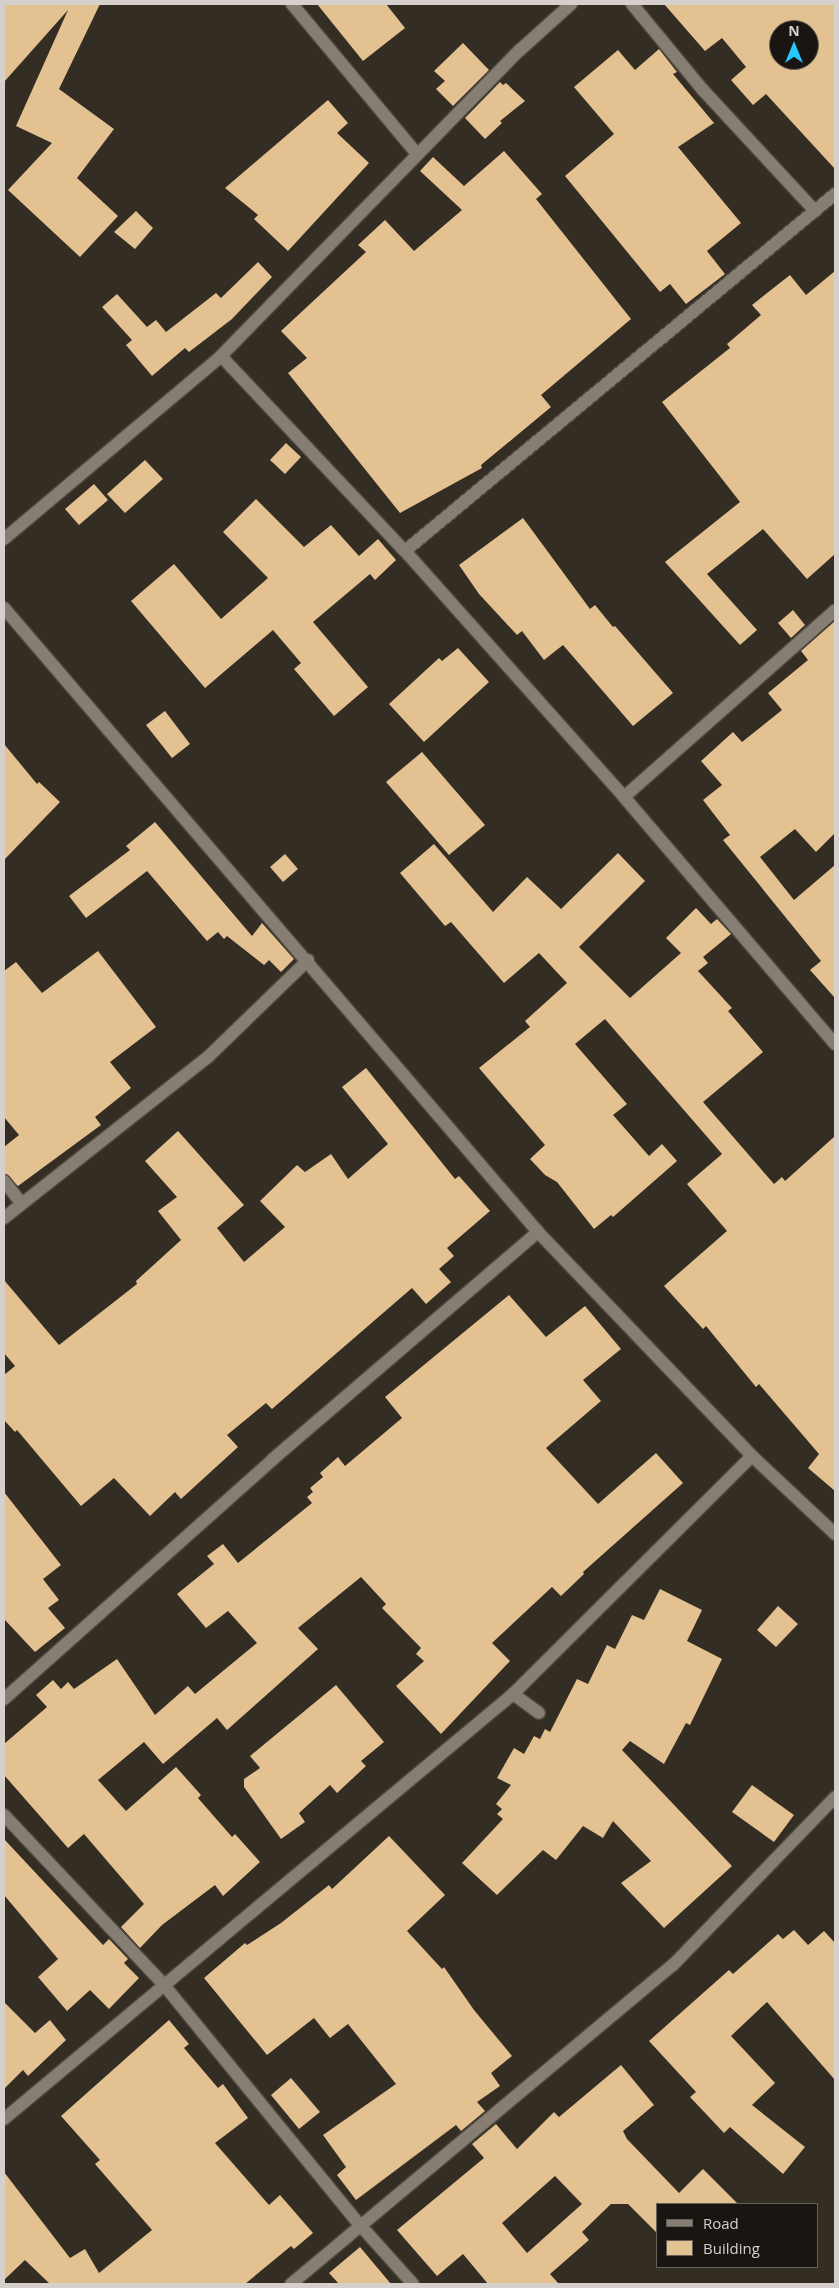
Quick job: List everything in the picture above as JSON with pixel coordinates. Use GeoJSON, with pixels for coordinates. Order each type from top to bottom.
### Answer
{"type":"FeatureCollection","features":[{"type":"Feature","properties":{"kind":"street"},"geometry":{"type":"LineString","coordinates":[[292,4],[417,154]]}},
{"type":"Feature","properties":{"kind":"street"},"geometry":{"type":"LineString","coordinates":[[4,539],[221,356],[314,264],[417,154],[520,50],[571,4]]}},
{"type":"Feature","properties":{"kind":"street"},"geometry":{"type":"LineString","coordinates":[[632,4],[702,90],[815,211]]}},
{"type":"Feature","properties":{"kind":"street"},"geometry":{"type":"LineString","coordinates":[[405,551],[835,194]]}},
{"type":"Feature","properties":{"kind":"street"},"geometry":{"type":"LineString","coordinates":[[221,356],[405,551],[624,797],[835,1044]]}},
{"type":"Feature","properties":{"kind":"street"},"geometry":{"type":"LineString","coordinates":[[4,608],[308,960],[538,1232],[752,1456],[835,1534]]}},
{"type":"Feature","properties":{"kind":"street"},"geometry":{"type":"LineString","coordinates":[[624,797],[835,610]]}},
{"type":"Feature","properties":{"kind":"street"},"geometry":{"type":"LineString","coordinates":[[4,1218],[210,1056],[308,960]]}},
{"type":"Feature","properties":{"kind":"street"},"geometry":{"type":"LineString","coordinates":[[4,1182],[21,1203]]}},
{"type":"Feature","properties":{"kind":"street"},"geometry":{"type":"LineString","coordinates":[[4,1699],[273,1459],[538,1232]]}},
{"type":"Feature","properties":{"kind":"street"},"geometry":{"type":"LineString","coordinates":[[4,2119],[513,1694],[752,1456]]}},
{"type":"Feature","properties":{"kind":"street"},"geometry":{"type":"LineString","coordinates":[[513,1694],[539,1713]]}},
{"type":"Feature","properties":{"kind":"street"},"geometry":{"type":"LineString","coordinates":[[291,2284],[673,1965],[835,1797]]}},
{"type":"Feature","properties":{"kind":"street"},"geometry":{"type":"LineString","coordinates":[[4,1815],[164,1985],[360,2225],[413,2284]]}},
{"type":"Feature","properties":{"kind":"building"},"geometry":{"type":"Polygon","coordinates":[[[4,4],[100,4],[59,89],[114,129],[77,178],[118,216],[80,257],[8,190],[52,143],[16,126],[68,10],[4,82],[4,4]]]}},
{"type":"Feature","properties":{"kind":"building"},"geometry":{"type":"Polygon","coordinates":[[[317,4],[386,4],[405,28],[363,61],[317,4]]]}},
{"type":"Feature","properties":{"kind":"building"},"geometry":{"type":"Polygon","coordinates":[[[664,4],[835,4],[835,169],[766,94],[753,105],[731,80],[746,67],[722,38],[705,51],[664,4]]]}},
{"type":"Feature","properties":{"kind":"building"},"geometry":{"type":"Polygon","coordinates":[[[463,43],[489,70],[453,106],[436,89],[445,81],[434,71],[463,43]]]}},
{"type":"Feature","properties":{"kind":"building"},"geometry":{"type":"Polygon","coordinates":[[[659,49],[677,72],[673,74],[714,123],[678,147],[741,223],[707,251],[725,274],[686,304],[670,284],[660,292],[565,176],[614,134],[574,87],[618,50],[635,70],[659,49]]]}},
{"type":"Feature","properties":{"kind":"building"},"geometry":{"type":"Polygon","coordinates":[[[500,82],[503,85],[506,83],[525,101],[500,121],[502,123],[485,139],[465,118],[500,82]]]}},
{"type":"Feature","properties":{"kind":"building"},"geometry":{"type":"Polygon","coordinates":[[[328,100],[348,123],[337,133],[369,163],[288,251],[254,219],[258,215],[225,188],[328,100]]]}},
{"type":"Feature","properties":{"kind":"building"},"geometry":{"type":"Polygon","coordinates":[[[504,151],[542,194],[536,199],[631,319],[541,395],[551,407],[481,465],[482,468],[400,513],[288,373],[307,358],[281,331],[366,252],[358,245],[385,220],[414,251],[462,210],[420,171],[433,157],[464,186],[504,151]]]}},
{"type":"Feature","properties":{"kind":"building"},"geometry":{"type":"Polygon","coordinates":[[[136,211],[153,228],[135,249],[114,232],[136,211]]]}},
{"type":"Feature","properties":{"kind":"building"},"geometry":{"type":"Polygon","coordinates":[[[258,262],[272,277],[232,319],[189,352],[185,348],[152,376],[126,345],[132,340],[102,307],[117,294],[147,327],[156,320],[166,332],[216,293],[221,298],[258,262]]]}},
{"type":"Feature","properties":{"kind":"building"},"geometry":{"type":"Polygon","coordinates":[[[835,271],[835,554],[807,579],[763,529],[707,574],[757,630],[740,645],[665,562],[740,502],[662,402],[730,348],[727,344],[761,315],[752,305],[790,275],[806,295],[835,271]]]}},
{"type":"Feature","properties":{"kind":"building"},"geometry":{"type":"Polygon","coordinates":[[[286,443],[301,457],[285,474],[270,460],[286,443]]]}},
{"type":"Feature","properties":{"kind":"building"},"geometry":{"type":"Polygon","coordinates":[[[145,460],[163,479],[125,513],[107,494],[145,460]]]}},
{"type":"Feature","properties":{"kind":"building"},"geometry":{"type":"Polygon","coordinates":[[[94,484],[108,500],[79,525],[65,509],[94,484]]]}},
{"type":"Feature","properties":{"kind":"building"},"geometry":{"type":"Polygon","coordinates":[[[256,499],[304,547],[331,525],[359,556],[378,539],[396,560],[375,580],[370,574],[313,622],[368,687],[334,716],[294,669],[301,663],[273,630],[205,688],[131,601],[174,564],[221,619],[268,578],[223,532],[256,499]]]}},
{"type":"Feature","properties":{"kind":"building"},"geometry":{"type":"Polygon","coordinates":[[[523,518],[590,609],[595,605],[673,693],[633,726],[563,645],[544,660],[522,631],[517,635],[479,594],[459,565],[523,518]]]}},
{"type":"Feature","properties":{"kind":"building"},"geometry":{"type":"Polygon","coordinates":[[[793,610],[805,625],[791,638],[778,623],[793,610]]]}},
{"type":"Feature","properties":{"kind":"building"},"geometry":{"type":"Polygon","coordinates":[[[835,621],[835,833],[816,852],[795,829],[760,857],[794,900],[835,865],[835,998],[810,970],[821,961],[723,840],[730,835],[703,800],[722,785],[701,761],[733,732],[742,742],[782,710],[768,693],[808,660],[801,651],[835,621]]]}},
{"type":"Feature","properties":{"kind":"building"},"geometry":{"type":"Polygon","coordinates":[[[458,648],[489,682],[424,742],[389,704],[439,658],[442,661],[458,648]]]}},
{"type":"Feature","properties":{"kind":"building"},"geometry":{"type":"Polygon","coordinates":[[[165,711],[190,744],[172,758],[146,725],[165,711]]]}},
{"type":"Feature","properties":{"kind":"building"},"geometry":{"type":"Polygon","coordinates":[[[4,744],[37,784],[39,782],[60,802],[4,860],[4,744]]]}},
{"type":"Feature","properties":{"kind":"building"},"geometry":{"type":"Polygon","coordinates":[[[422,752],[485,825],[449,855],[386,782],[422,752]]]}},
{"type":"Feature","properties":{"kind":"building"},"geometry":{"type":"Polygon","coordinates":[[[155,822],[252,936],[262,923],[294,959],[281,972],[269,960],[264,965],[227,936],[224,939],[218,932],[207,941],[147,871],[86,918],[69,896],[130,850],[126,846],[155,822]]]}},
{"type":"Feature","properties":{"kind":"building"},"geometry":{"type":"Polygon","coordinates":[[[434,844],[493,912],[527,877],[561,909],[618,853],[645,881],[579,947],[630,998],[681,953],[666,938],[696,908],[711,924],[717,919],[731,934],[703,957],[708,963],[698,971],[732,1008],[728,1011],[763,1052],[703,1102],[774,1184],[782,1177],[785,1181],[835,1136],[835,1491],[808,1468],[819,1454],[759,1384],[756,1387],[706,1326],[703,1329],[664,1286],[727,1231],[687,1184],[722,1154],[605,1019],[575,1044],[627,1104],[613,1115],[649,1156],[662,1144],[677,1161],[613,1217],[611,1215],[594,1229],[557,1182],[545,1175],[530,1159],[545,1145],[479,1068],[530,1027],[525,1021],[567,983],[539,953],[504,983],[451,922],[445,926],[400,873],[434,844]]]}},
{"type":"Feature","properties":{"kind":"building"},"geometry":{"type":"Polygon","coordinates":[[[285,854],[298,869],[283,882],[270,867],[285,854]]]}},
{"type":"Feature","properties":{"kind":"building"},"geometry":{"type":"Polygon","coordinates":[[[98,951],[156,1027],[110,1062],[131,1088],[95,1117],[101,1125],[18,1186],[4,1173],[4,1147],[19,1135],[4,1117],[4,971],[16,962],[42,993],[98,951]]]}},
{"type":"Feature","properties":{"kind":"building"},"geometry":{"type":"Polygon","coordinates":[[[366,1068],[455,1179],[459,1176],[490,1211],[447,1248],[454,1256],[439,1269],[451,1282],[426,1304],[412,1288],[272,1409],[266,1403],[227,1435],[238,1447],[181,1499],[175,1492],[150,1516],[114,1478],[81,1506],[17,1430],[15,1432],[4,1420],[4,1375],[15,1366],[4,1353],[4,1280],[59,1345],[137,1284],[136,1281],[181,1240],[158,1211],[177,1197],[145,1161],[178,1131],[244,1205],[217,1228],[244,1262],[285,1227],[260,1201],[297,1165],[305,1172],[331,1154],[348,1179],[388,1144],[342,1087],[366,1068]]]}},
{"type":"Feature","properties":{"kind":"building"},"geometry":{"type":"Polygon","coordinates":[[[509,1295],[546,1337],[585,1306],[621,1349],[583,1380],[601,1401],[546,1448],[598,1504],[656,1453],[683,1483],[583,1572],[584,1574],[561,1596],[552,1587],[492,1643],[510,1661],[441,1734],[396,1686],[424,1661],[416,1654],[421,1648],[382,1608],[386,1604],[361,1577],[298,1628],[318,1649],[227,1730],[217,1718],[163,1764],[144,1742],[98,1780],[126,1811],[176,1767],[201,1795],[198,1798],[232,1837],[235,1834],[260,1862],[223,1896],[215,1885],[162,1925],[140,1948],[121,1927],[144,1904],[84,1834],[68,1848],[4,1775],[4,1744],[47,1707],[36,1695],[53,1680],[61,1689],[68,1682],[74,1689],[117,1659],[155,1715],[188,1686],[195,1694],[257,1643],[228,1611],[206,1628],[177,1594],[214,1564],[207,1556],[223,1544],[238,1563],[312,1503],[307,1497],[313,1492],[310,1488],[323,1477],[320,1473],[338,1457],[345,1466],[402,1418],[385,1397],[509,1295]]]}},
{"type":"Feature","properties":{"kind":"building"},"geometry":{"type":"Polygon","coordinates":[[[4,1492],[61,1565],[43,1579],[59,1600],[48,1608],[65,1628],[35,1652],[4,1619],[4,1492]]]}},
{"type":"Feature","properties":{"kind":"building"},"geometry":{"type":"Polygon","coordinates":[[[660,1589],[702,1610],[687,1641],[722,1659],[690,1725],[686,1723],[664,1764],[630,1741],[622,1750],[732,1866],[664,1928],[621,1883],[651,1861],[613,1821],[603,1838],[583,1826],[556,1860],[543,1850],[497,1895],[462,1863],[503,1819],[497,1814],[502,1809],[496,1804],[511,1785],[497,1778],[514,1748],[524,1754],[534,1736],[540,1739],[545,1729],[550,1732],[577,1679],[588,1684],[607,1645],[615,1649],[632,1615],[644,1620],[660,1589]]]}},
{"type":"Feature","properties":{"kind":"building"},"geometry":{"type":"Polygon","coordinates":[[[778,1606],[798,1624],[776,1647],[757,1630],[778,1606]]]}},
{"type":"Feature","properties":{"kind":"building"},"geometry":{"type":"Polygon","coordinates":[[[336,1685],[384,1742],[361,1761],[366,1766],[337,1793],[330,1785],[299,1813],[305,1822],[281,1839],[244,1787],[244,1779],[260,1768],[250,1756],[336,1685]]]}},
{"type":"Feature","properties":{"kind":"building"},"geometry":{"type":"Polygon","coordinates":[[[752,1785],[794,1815],[774,1842],[732,1812],[752,1785]]]}},
{"type":"Feature","properties":{"kind":"building"},"geometry":{"type":"Polygon","coordinates":[[[389,1836],[445,1895],[407,1931],[442,1969],[444,1967],[474,2010],[512,2056],[491,2073],[500,2086],[477,2102],[485,2111],[461,2131],[456,2125],[356,2200],[337,2175],[346,2167],[323,2135],[396,2084],[348,2024],[330,2038],[314,2018],[267,2055],[204,1978],[245,1943],[247,1945],[281,1923],[329,1885],[332,1889],[389,1836]]]}},
{"type":"Feature","properties":{"kind":"building"},"geometry":{"type":"Polygon","coordinates":[[[4,1839],[103,1945],[109,1939],[128,1959],[124,1963],[139,1978],[109,2009],[90,1990],[67,2011],[38,1977],[58,1959],[4,1895],[4,1839]]]}},
{"type":"Feature","properties":{"kind":"building"},"geometry":{"type":"Polygon","coordinates":[[[794,1930],[808,1945],[824,1931],[835,1943],[835,2080],[767,2002],[731,2036],[775,2083],[752,2105],[805,2147],[783,2174],[730,2127],[724,2133],[690,2097],[696,2092],[649,2041],[729,1970],[733,1974],[778,1934],[783,1939],[794,1930]]]}},
{"type":"Feature","properties":{"kind":"building"},"geometry":{"type":"Polygon","coordinates":[[[4,2002],[35,2033],[50,2020],[66,2040],[28,2076],[23,2070],[4,2089],[4,2002]]]}},
{"type":"Feature","properties":{"kind":"building"},"geometry":{"type":"Polygon","coordinates":[[[169,2020],[189,2044],[184,2048],[218,2088],[223,2084],[248,2118],[215,2143],[269,2205],[280,2195],[313,2233],[294,2249],[291,2246],[245,2284],[50,2284],[25,2260],[4,2280],[4,2172],[70,2258],[85,2249],[99,2273],[152,2230],[95,2164],[100,2160],[61,2116],[169,2020]]]}},
{"type":"Feature","properties":{"kind":"building"},"geometry":{"type":"Polygon","coordinates":[[[621,2065],[654,2105],[623,2131],[627,2139],[679,2193],[703,2169],[737,2203],[656,2203],[656,2232],[628,2204],[611,2204],[582,2232],[589,2240],[550,2274],[559,2284],[488,2284],[463,2254],[437,2276],[397,2230],[484,2158],[472,2144],[496,2124],[517,2149],[554,2112],[559,2117],[621,2065]],[[555,2176],[502,2223],[527,2253],[582,2204],[555,2176]]]}},
{"type":"Feature","properties":{"kind":"building"},"geometry":{"type":"Polygon","coordinates":[[[291,2078],[320,2112],[299,2129],[271,2095],[291,2078]]]}},
{"type":"Feature","properties":{"kind":"building"},"geometry":{"type":"Polygon","coordinates":[[[360,2247],[391,2284],[339,2284],[329,2273],[360,2247]]]}}]}
